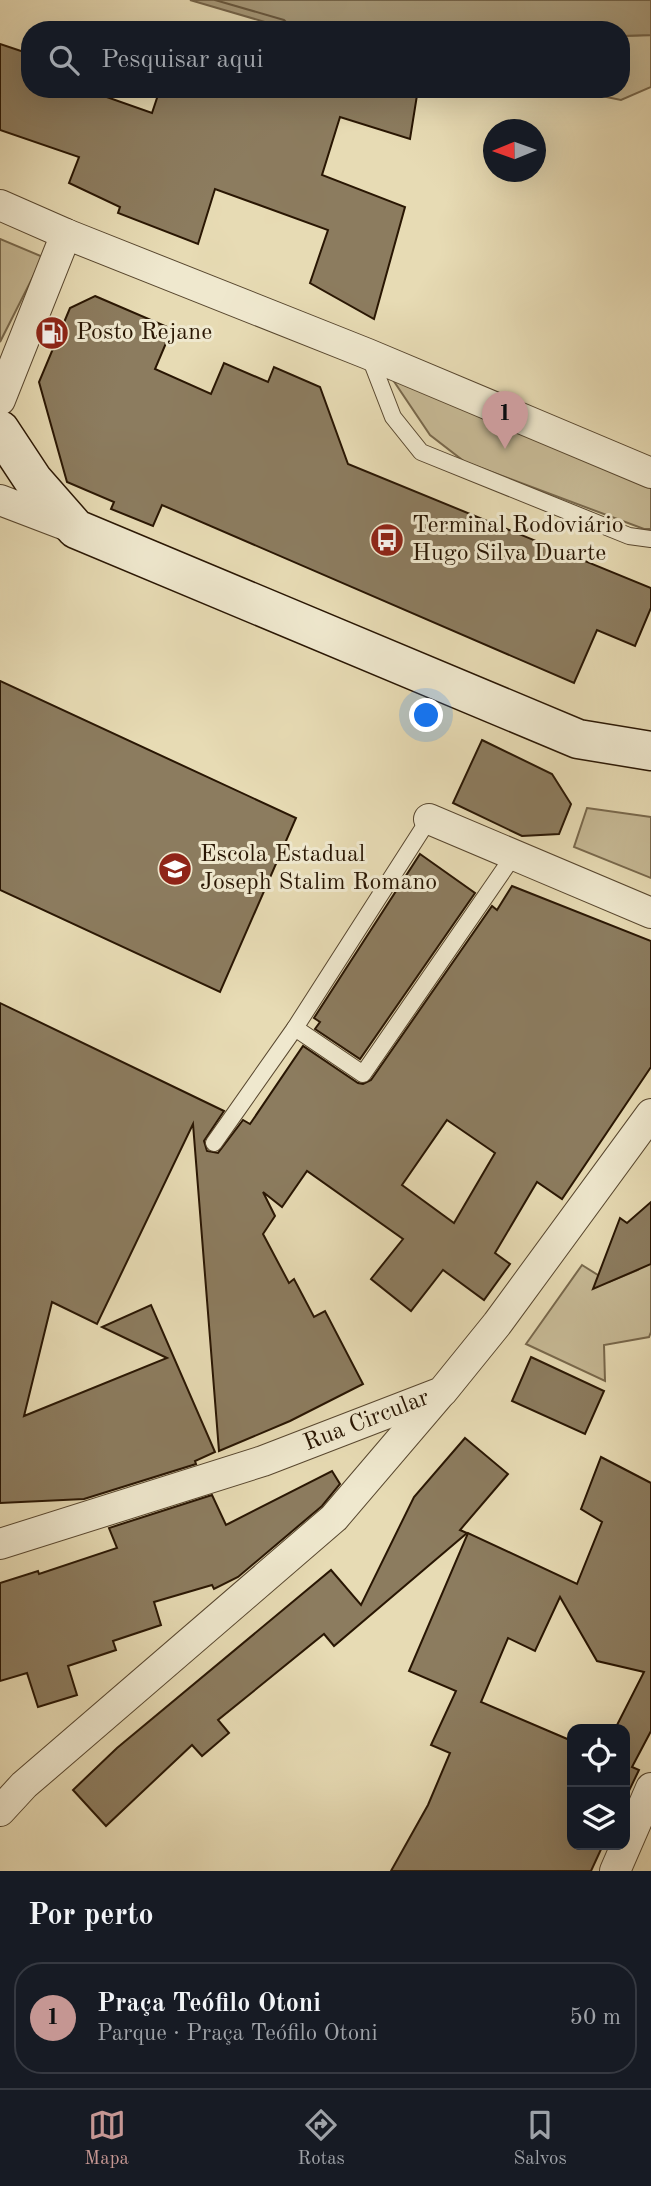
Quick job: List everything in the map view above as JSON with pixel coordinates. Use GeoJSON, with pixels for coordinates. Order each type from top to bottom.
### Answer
{"type":"FeatureCollection","features":[{"type":"Feature","properties":{"kind":"main road"},"geometry":{"type":"LineString","coordinates":[[0,430],[33,480],[76,530],[578,739],[651,751]]}},
{"type":"Feature","properties":{"kind":"street"},"geometry":{"type":"LineString","coordinates":[[0,205],[66,234],[368,354],[651,473]]}},
{"type":"Feature","properties":{"kind":"street"},"geometry":{"type":"LineString","coordinates":[[0,400],[66,234]]}},
{"type":"Feature","properties":{"kind":"street"},"geometry":{"type":"LineString","coordinates":[[0,500],[76,530]]}},
{"type":"Feature","properties":{"kind":"street"},"geometry":{"type":"LineString","coordinates":[[429,819],[651,913]]}},
{"type":"Feature","properties":{"kind":"street","name":"Rua Circular"},"geometry":{"type":"LineString","coordinates":[[0,1544],[263,1461],[442,1392],[497,1324],[651,1114]]}},
{"type":"Feature","properties":{"kind":"street"},"geometry":{"type":"LineString","coordinates":[[0,1811],[24,1785],[334,1518],[442,1392]]}},
{"type":"Feature","properties":{"kind":"street"},"geometry":{"type":"LineString","coordinates":[[615,1871],[651,1788]]}},
{"type":"Feature","properties":{"kind":"lane"},"geometry":{"type":"LineString","coordinates":[[368,354],[393,417],[421,452],[629,536],[651,539]]}},
{"type":"Feature","properties":{"kind":"lane"},"geometry":{"type":"LineString","coordinates":[[215,1143],[295,1028],[429,819]]}},
{"type":"Feature","properties":{"kind":"lane"},"geometry":{"type":"LineString","coordinates":[[295,1028],[363,1074],[514,855]]}},
{"type":"Feature","properties":{"kind":"shaded area"},"geometry":{"type":"Polygon","coordinates":[[[651,35],[651,87],[630,96],[630,36],[651,35]]]}},
{"type":"Feature","properties":{"kind":"shaded area"},"geometry":{"type":"Polygon","coordinates":[[[0,239],[43,257],[0,342],[0,239]]]}},
{"type":"Feature","properties":{"kind":"shaded area"},"geometry":{"type":"Polygon","coordinates":[[[391,377],[651,486],[651,529],[644,529],[465,462],[430,435],[391,377]]]}},
{"type":"Feature","properties":{"kind":"shaded area"},"geometry":{"type":"Polygon","coordinates":[[[587,808],[651,817],[651,878],[574,847],[587,808]]]}},
{"type":"Feature","properties":{"kind":"shaded area"},"geometry":{"type":"Polygon","coordinates":[[[651,1256],[651,1332],[649,1337],[604,1345],[605,1381],[526,1344],[582,1265],[609,1282],[638,1270],[651,1256]]]}},
{"type":"Feature","properties":{"kind":"water"},"geometry":{"type":"Polygon","coordinates":[[[190,0],[651,0],[651,35],[630,36],[630,21],[261,21],[190,0]]]}},
{"type":"Feature","properties":{"kind":"building"},"geometry":{"type":"Polygon","coordinates":[[[0,44],[21,51],[21,98],[110,98],[152,113],[157,98],[417,98],[410,139],[340,117],[322,175],[405,207],[374,319],[310,283],[328,230],[215,189],[198,244],[118,213],[120,207],[69,183],[79,157],[0,130],[0,44]]]}},
{"type":"Feature","properties":{"kind":"building","name":"Terminal Rodoviário Hugo Silva Duarte"},"geometry":{"type":"Polygon","coordinates":[[[95,296],[172,329],[155,369],[211,394],[224,363],[268,382],[274,367],[320,387],[348,464],[651,588],[651,608],[635,646],[597,630],[574,683],[162,505],[153,526],[111,509],[114,502],[67,482],[39,382],[70,308],[95,296]]]}},
{"type":"Feature","properties":{"kind":"building"},"geometry":{"type":"Polygon","coordinates":[[[0,681],[296,818],[220,992],[0,890],[0,681]]]}},
{"type":"Feature","properties":{"kind":"building"},"geometry":{"type":"Polygon","coordinates":[[[482,740],[552,774],[571,804],[559,834],[522,836],[453,803],[482,740]]]}},
{"type":"Feature","properties":{"kind":"building"},"geometry":{"type":"Polygon","coordinates":[[[420,854],[475,893],[360,1059],[315,1029],[320,1022],[314,1018],[420,854]]]}},
{"type":"Feature","properties":{"kind":"building"},"geometry":{"type":"Polygon","coordinates":[[[512,886],[651,941],[651,1067],[562,1199],[537,1182],[495,1253],[510,1264],[484,1300],[443,1270],[411,1311],[371,1279],[403,1239],[307,1171],[282,1207],[263,1192],[275,1216],[263,1234],[289,1283],[294,1279],[314,1317],[325,1311],[363,1384],[290,1421],[219,1451],[193,1124],[97,1324],[52,1302],[24,1416],[167,1358],[102,1327],[151,1305],[215,1452],[195,1461],[196,1464],[84,1499],[0,1503],[0,1003],[224,1111],[204,1141],[207,1151],[218,1153],[243,1120],[250,1124],[303,1046],[358,1083],[371,1080],[492,906],[497,910],[512,886]],[[447,1120],[402,1185],[454,1223],[495,1153],[447,1120]]]}},
{"type":"Feature","properties":{"kind":"building"},"geometry":{"type":"Polygon","coordinates":[[[651,1202],[651,1264],[593,1289],[620,1218],[627,1223],[651,1202]]]}},
{"type":"Feature","properties":{"kind":"building"},"geometry":{"type":"Polygon","coordinates":[[[531,1357],[604,1391],[585,1434],[512,1401],[531,1357]]]}},
{"type":"Feature","properties":{"kind":"building"},"geometry":{"type":"Polygon","coordinates":[[[465,1438],[508,1474],[460,1530],[467,1533],[334,1646],[324,1634],[218,1720],[229,1733],[202,1756],[192,1745],[106,1826],[73,1790],[117,1748],[331,1570],[361,1605],[414,1497],[465,1438]]]}},
{"type":"Feature","properties":{"kind":"building"},"geometry":{"type":"Polygon","coordinates":[[[601,1457],[651,1483],[651,1731],[632,1767],[639,1770],[630,1789],[630,1724],[618,1724],[644,1672],[597,1661],[560,1597],[535,1651],[508,1638],[481,1702],[567,1739],[567,1850],[601,1850],[591,1871],[391,1871],[428,1805],[450,1753],[431,1745],[456,1691],[409,1671],[468,1533],[577,1584],[602,1522],[581,1509],[601,1457]]]}},
{"type":"Feature","properties":{"kind":"building"},"geometry":{"type":"Polygon","coordinates":[[[332,1471],[340,1484],[322,1506],[238,1577],[214,1589],[212,1585],[154,1602],[161,1625],[113,1641],[116,1650],[68,1666],[77,1695],[38,1707],[27,1673],[0,1681],[0,1583],[38,1571],[39,1574],[117,1548],[109,1528],[212,1495],[226,1525],[332,1471]]]}},
{"type":"Feature","properties":{"kind":"place","name":"Posto Rejane"},"geometry":{"type":"Point","coordinates":[52,333]}},
{"type":"Feature","properties":{"kind":"place","name":"Praça Teófilo Otoni"},"geometry":{"type":"Point","coordinates":[505,449]}},
{"type":"Feature","properties":{"kind":"place","name":"Terminal Rodoviário Hugo Silva Duarte"},"geometry":{"type":"Point","coordinates":[387,540]}},
{"type":"Feature","properties":{"kind":"place","name":"Escola Estadual Joseph Stalim Romano"},"geometry":{"type":"Point","coordinates":[175,869]}}]}
